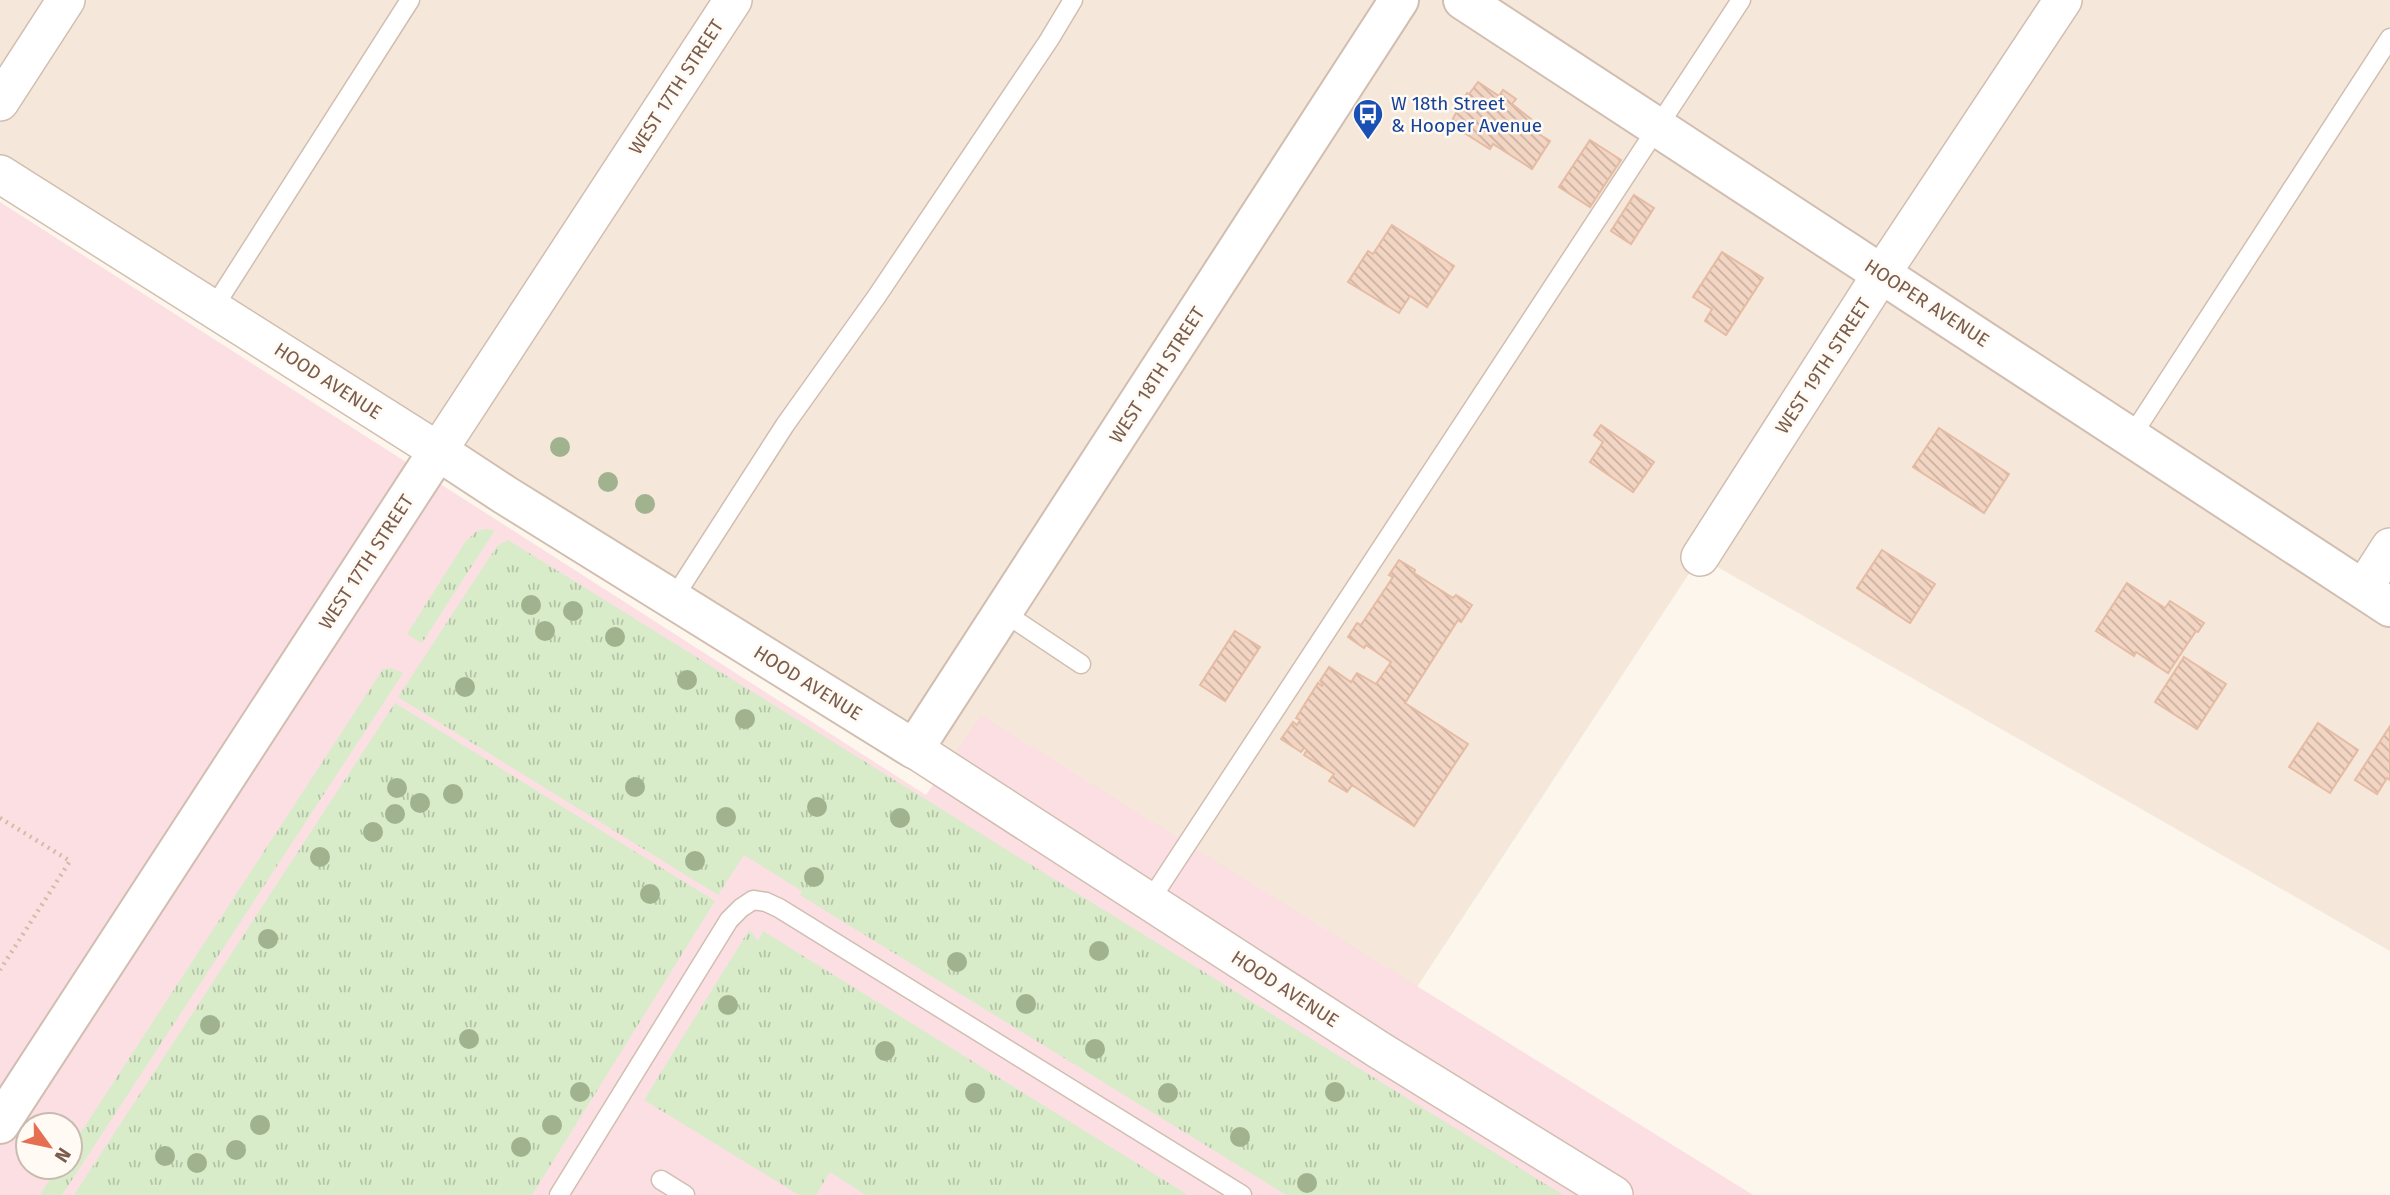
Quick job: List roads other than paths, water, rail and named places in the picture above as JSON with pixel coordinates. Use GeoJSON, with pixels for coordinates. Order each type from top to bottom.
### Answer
{"type":"FeatureCollection","features":[{"type":"Feature","properties":{"kind":"street"},"geometry":{"type":"LineString","coordinates":[[0,102],[66,0]]}},
{"type":"Feature","properties":{"kind":"street","name":"WEST 17TH STREET"},"geometry":{"type":"LineString","coordinates":[[0,1125],[733,0]]}},
{"type":"Feature","properties":{"kind":"street","name":"WEST 18TH STREET"},"geometry":{"type":"LineString","coordinates":[[914,749],[1399,0]]}},
{"type":"Feature","properties":{"kind":"street","name":"HOOPER AVENUE"},"geometry":{"type":"LineString","coordinates":[[1463,0],[2377,598]]}},
{"type":"Feature","properties":{"kind":"street","name":"WEST 19TH STREET"},"geometry":{"type":"LineString","coordinates":[[1700,557],[1882,273],[2063,0]]}},
{"type":"Feature","properties":{"kind":"street","name":"HOOD AVENUE"},"geometry":{"type":"LineString","coordinates":[[0,174],[914,749],[1379,1049],[1614,1195]]}},
{"type":"Feature","properties":{"kind":"street"},"geometry":{"type":"LineString","coordinates":[[2377,598],[2390,547]]}},
{"type":"Feature","properties":{"kind":"lane"},"geometry":{"type":"LineString","coordinates":[[214,307],[410,0]]}},
{"type":"Feature","properties":{"kind":"lane"},"geometry":{"type":"LineString","coordinates":[[673,599],[785,425],[877,296],[1042,51],[1073,0]]}},
{"type":"Feature","properties":{"kind":"lane"},"geometry":{"type":"LineString","coordinates":[[1149,902],[1741,0]]}},
{"type":"Feature","properties":{"kind":"lane"},"geometry":{"type":"LineString","coordinates":[[2131,437],[2390,38]]}},
{"type":"Feature","properties":{"kind":"lane"},"geometry":{"type":"LineString","coordinates":[[1003,612],[1081,664]]}},
{"type":"Feature","properties":{"kind":"lane"},"geometry":{"type":"LineString","coordinates":[[559,1195],[729,920],[753,900],[779,908],[1242,1195]]}},
{"type":"Feature","properties":{"kind":"lane"},"geometry":{"type":"LineString","coordinates":[[661,1180],[685,1195]]}},
{"type":"Feature","properties":{"kind":"place","name":"W 18th Street & Hooper Avenue"},"geometry":{"type":"Point","coordinates":[1368,141]}}]}
